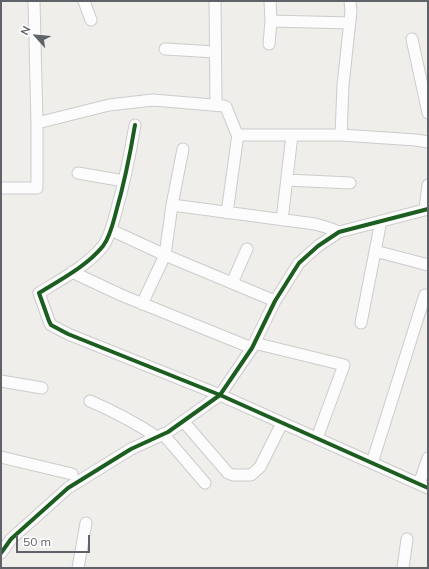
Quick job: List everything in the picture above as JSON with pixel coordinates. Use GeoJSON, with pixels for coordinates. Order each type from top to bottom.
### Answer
{"type":"FeatureCollection","features":[{"type":"Feature","properties":{"kind":"street"},"geometry":{"type":"LineString","coordinates":[[1,188],[36,188],[37,123],[34,1]]}},
{"type":"Feature","properties":{"kind":"street"},"geometry":{"type":"LineString","coordinates":[[84,1],[91,20]]}},
{"type":"Feature","properties":{"kind":"street"},"geometry":{"type":"LineString","coordinates":[[215,1],[216,104]]}},
{"type":"Feature","properties":{"kind":"street"},"geometry":{"type":"LineString","coordinates":[[269,44],[271,21],[270,1]]}},
{"type":"Feature","properties":{"kind":"street"},"geometry":{"type":"LineString","coordinates":[[341,135],[343,85],[350,23],[350,1]]}},
{"type":"Feature","properties":{"kind":"street"},"geometry":{"type":"LineString","coordinates":[[271,21],[350,23]]}},
{"type":"Feature","properties":{"kind":"street"},"geometry":{"type":"LineString","coordinates":[[412,40],[428,114]]}},
{"type":"Feature","properties":{"kind":"street"},"geometry":{"type":"LineString","coordinates":[[165,49],[215,52]]}},
{"type":"Feature","properties":{"kind":"street"},"geometry":{"type":"LineString","coordinates":[[37,123],[109,105],[153,100],[216,104],[224,106],[226,107],[238,134],[227,213]]}},
{"type":"Feature","properties":{"kind":"street"},"geometry":{"type":"LineString","coordinates":[[135,125],[124,181],[111,230],[104,245],[89,260],[39,293],[51,325],[68,334],[220,395],[424,486],[428,458]]}},
{"type":"Feature","properties":{"kind":"street"},"geometry":{"type":"LineString","coordinates":[[238,134],[341,135],[428,142]]}},
{"type":"Feature","properties":{"kind":"street"},"geometry":{"type":"LineString","coordinates":[[282,220],[292,135]]}},
{"type":"Feature","properties":{"kind":"street"},"geometry":{"type":"LineString","coordinates":[[142,304],[165,255],[172,205],[183,149]]}},
{"type":"Feature","properties":{"kind":"street"},"geometry":{"type":"LineString","coordinates":[[78,173],[124,181]]}},
{"type":"Feature","properties":{"kind":"street"},"geometry":{"type":"LineString","coordinates":[[287,180],[350,184]]}},
{"type":"Feature","properties":{"kind":"street"},"geometry":{"type":"LineString","coordinates":[[1,553],[11,539],[68,488],[131,449],[168,432],[220,395],[253,346],[275,301],[299,263],[318,246],[339,232],[427,209],[428,185]]}},
{"type":"Feature","properties":{"kind":"street"},"geometry":{"type":"LineString","coordinates":[[172,205],[315,224],[339,232]]}},
{"type":"Feature","properties":{"kind":"street"},"geometry":{"type":"LineString","coordinates":[[361,323],[381,221]]}},
{"type":"Feature","properties":{"kind":"street"},"geometry":{"type":"LineString","coordinates":[[111,230],[165,255],[275,301]]}},
{"type":"Feature","properties":{"kind":"street"},"geometry":{"type":"LineString","coordinates":[[232,283],[247,249]]}},
{"type":"Feature","properties":{"kind":"street"},"geometry":{"type":"LineString","coordinates":[[375,251],[428,265]]}},
{"type":"Feature","properties":{"kind":"street"},"geometry":{"type":"LineString","coordinates":[[72,272],[142,304],[253,346],[344,365],[317,438]]}},
{"type":"Feature","properties":{"kind":"street"},"geometry":{"type":"LineString","coordinates":[[372,463],[425,295]]}},
{"type":"Feature","properties":{"kind":"street"},"geometry":{"type":"LineString","coordinates":[[1,381],[42,388]]}},
{"type":"Feature","properties":{"kind":"street"},"geometry":{"type":"LineString","coordinates":[[90,401],[160,436],[205,483]]}},
{"type":"Feature","properties":{"kind":"street"},"geometry":{"type":"LineString","coordinates":[[183,422],[228,473],[244,476],[251,475],[260,467],[282,423]]}},
{"type":"Feature","properties":{"kind":"street"},"geometry":{"type":"LineString","coordinates":[[1,457],[72,474]]}},
{"type":"Feature","properties":{"kind":"street"},"geometry":{"type":"LineString","coordinates":[[78,568],[86,523]]}},
{"type":"Feature","properties":{"kind":"street"},"geometry":{"type":"LineString","coordinates":[[403,568],[407,539]]}},
{"type":"Feature","properties":{"kind":"cycle path"},"geometry":{"type":"LineString","coordinates":[[135,125],[122,191],[108,238],[97,253],[89,260],[64,278],[39,293],[51,325],[68,334],[220,395],[428,488]]}},
{"type":"Feature","properties":{"kind":"cycle path"},"geometry":{"type":"LineString","coordinates":[[1,553],[11,539],[68,488],[131,449],[168,432],[220,395],[252,348],[275,301],[299,263],[318,246],[339,232],[428,209]]}}]}
